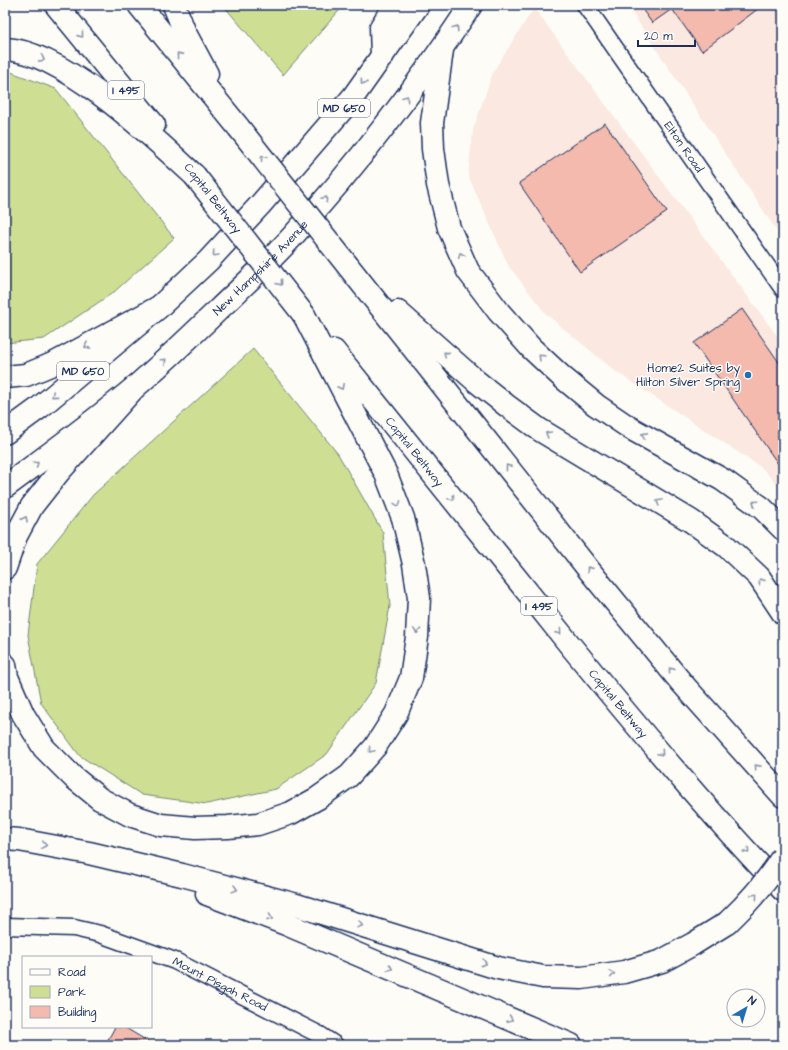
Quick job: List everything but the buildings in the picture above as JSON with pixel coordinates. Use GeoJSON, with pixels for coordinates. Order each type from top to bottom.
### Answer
{"type":"FeatureCollection","features":[{"type":"Feature","properties":{"kind":"main road","name":"Capital Beltway"},"geometry":{"type":"LineString","coordinates":[[56,5],[633,722],[756,862],[783,890]]}},
{"type":"Feature","properties":{"kind":"main road"},"geometry":{"type":"LineString","coordinates":[[139,5],[239,128],[584,563],[676,676],[783,796]]}},
{"type":"Feature","properties":{"kind":"main road"},"geometry":{"type":"LineString","coordinates":[[174,5],[185,33],[239,128]]}},
{"type":"Feature","properties":{"kind":"main road"},"geometry":{"type":"LineString","coordinates":[[382,57],[381,27],[395,5]]}},
{"type":"Feature","properties":{"kind":"main road","name":"MD 650"},"geometry":{"type":"LineString","coordinates":[[5,433],[39,408],[159,308],[208,261],[260,205],[353,97],[418,5]]}},
{"type":"Feature","properties":{"kind":"main road","name":"New Hampshire Avenue"},"geometry":{"type":"LineString","coordinates":[[5,487],[67,441],[135,387],[188,339],[290,239],[359,158],[442,50],[471,5]]}},
{"type":"Feature","properties":{"kind":"main road"},"geometry":{"type":"LineString","coordinates":[[5,49],[35,56],[60,68],[85,84],[132,119],[195,176]]}},
{"type":"Feature","properties":{"kind":"main road"},"geometry":{"type":"LineString","coordinates":[[442,50],[432,123],[433,149],[438,186],[449,228],[468,271],[499,312],[531,348],[562,377],[596,405],[630,428],[690,460],[723,480],[762,508],[783,530]]}},
{"type":"Feature","properties":{"kind":"main road"},"geometry":{"type":"LineString","coordinates":[[348,266],[506,405],[540,430],[692,521],[726,546],[759,577],[783,613]]}},
{"type":"Feature","properties":{"kind":"main road"},"geometry":{"type":"LineString","coordinates":[[5,377],[26,375],[55,363],[159,308]]}},
{"type":"Feature","properties":{"kind":"main road"},"geometry":{"type":"LineString","coordinates":[[5,665],[22,714],[44,748],[72,778],[100,799],[130,815],[161,825],[195,828],[228,828],[258,824],[291,813],[318,798],[349,776],[375,747],[396,714],[411,678],[417,637],[419,598],[414,564],[403,518],[386,474],[304,314]]}},
{"type":"Feature","properties":{"kind":"main road"},"geometry":{"type":"LineString","coordinates":[[5,568],[16,536],[32,506],[58,473],[135,387]]}},
{"type":"Feature","properties":{"kind":"main road"},"geometry":{"type":"LineString","coordinates":[[5,839],[19,840],[88,853],[182,875],[293,904],[498,968],[544,978],[582,978],[624,972],[662,961],[727,923],[751,900],[773,872],[783,856]]}},
{"type":"Feature","properties":{"kind":"main road"},"geometry":{"type":"LineString","coordinates":[[88,853],[179,883],[286,924],[571,1045]]}},
{"type":"Feature","properties":{"kind":"street","name":"Elton Road"},"geometry":{"type":"LineString","coordinates":[[584,5],[783,289]]}},
{"type":"Feature","properties":{"kind":"street","name":"Mount Pisgah Road"},"geometry":{"type":"LineString","coordinates":[[5,926],[74,928],[100,934],[175,961],[320,1035],[335,1045]]}},
{"type":"Feature","properties":{"kind":"shaded area"},"geometry":{"type":"Polygon","coordinates":[[[627,5],[783,5],[783,240],[741,177],[627,5]]]}},
{"type":"Feature","properties":{"kind":"shaded area"},"geometry":{"type":"Polygon","coordinates":[[[534,8],[783,344],[783,491],[762,468],[615,371],[546,314],[508,265],[468,175],[473,130],[493,72],[534,8]]]}},
{"type":"Feature","properties":{"kind":"green space"},"geometry":{"type":"Polygon","coordinates":[[[223,5],[344,5],[283,75],[223,5]]]}},
{"type":"Feature","properties":{"kind":"green space"},"geometry":{"type":"Polygon","coordinates":[[[11,72],[56,89],[174,238],[114,292],[44,339],[5,343],[5,73],[11,72]]]}},
{"type":"Feature","properties":{"kind":"green space"},"geometry":{"type":"Polygon","coordinates":[[[253,349],[338,454],[383,533],[390,606],[376,683],[327,754],[276,789],[207,804],[142,795],[80,756],[41,703],[28,635],[37,564],[93,495],[253,349]]]}},
{"type":"Feature","properties":{"kind":"place","name":"Home2 Suites by Hilton Silver Spring"},"geometry":{"type":"Point","coordinates":[748,375]}}]}
